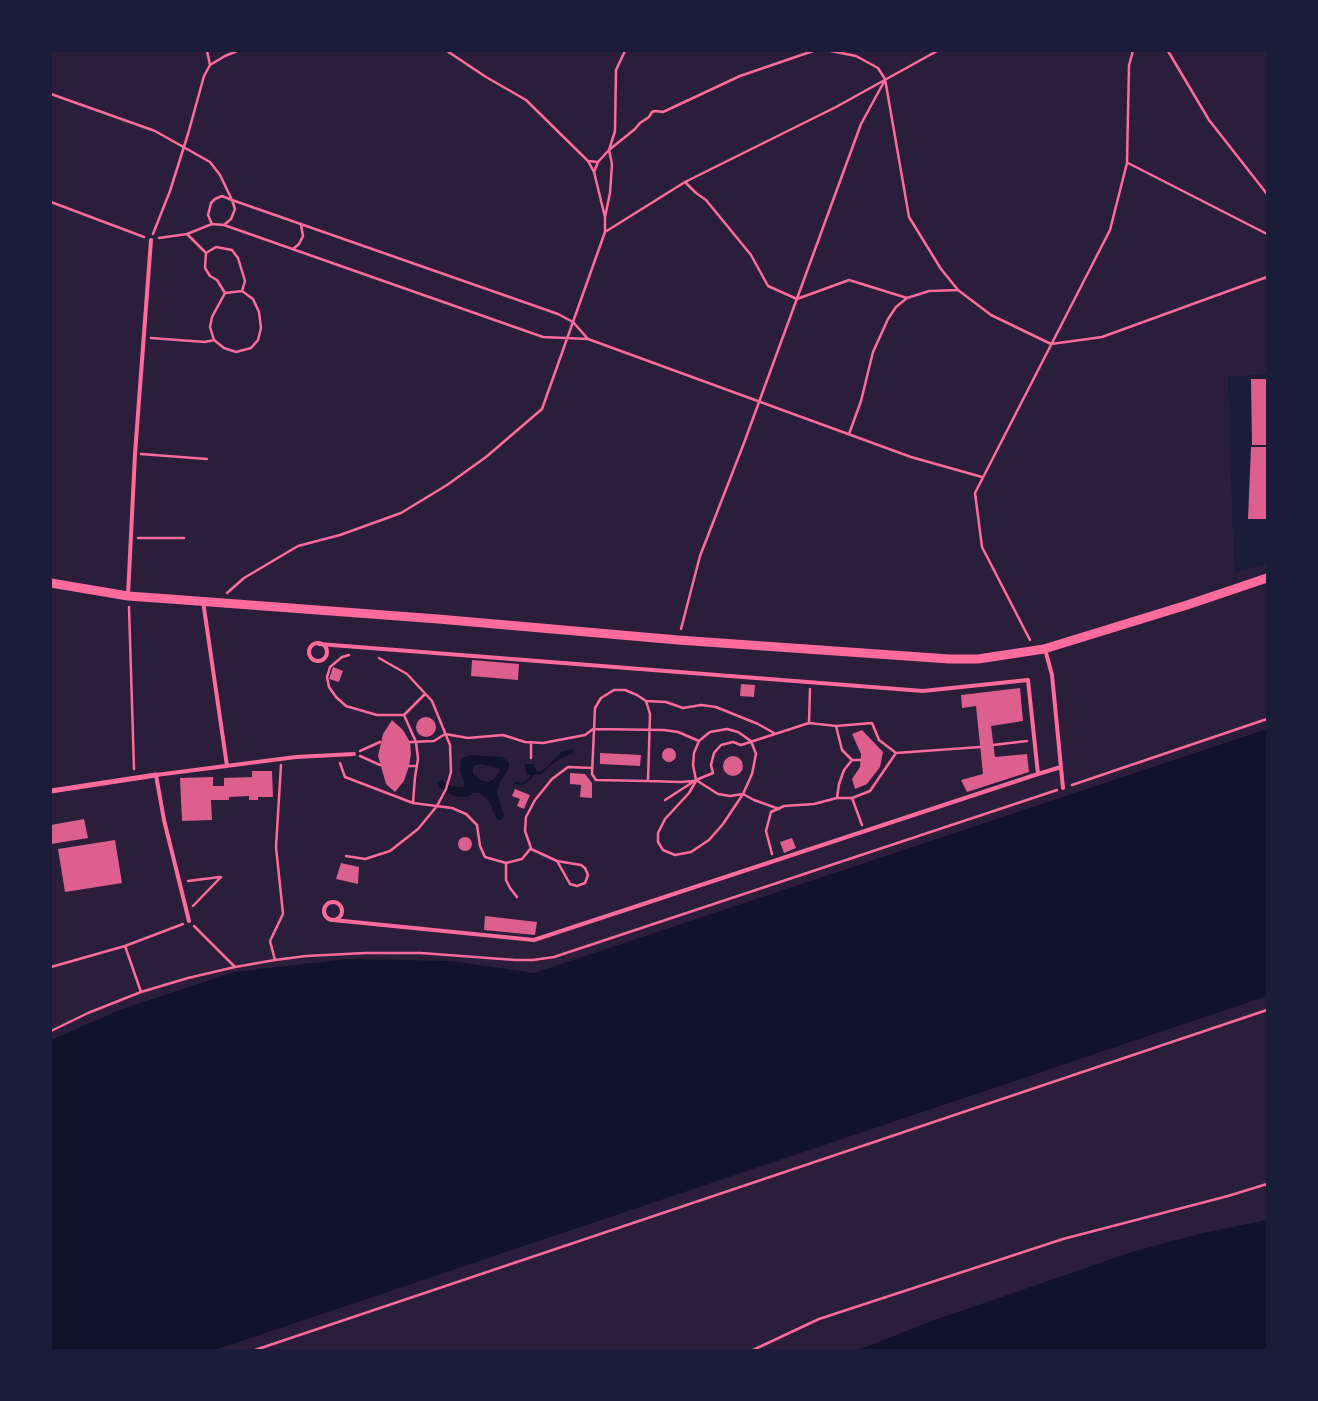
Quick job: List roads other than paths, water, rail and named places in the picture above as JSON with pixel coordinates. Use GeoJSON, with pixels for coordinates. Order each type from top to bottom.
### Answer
{"type":"FeatureCollection","features":[{"type":"Feature","properties":{"kind":"street"},"geometry":{"type":"LineString","coordinates":[[51,583],[128,596],[678,640],[949,659],[978,659],[1040,650],[1187,605],[1267,578]]}},
{"type":"Feature","properties":{"kind":"street"},"geometry":{"type":"LineString","coordinates":[[51,791],[156,775]]}},
{"type":"Feature","properties":{"kind":"lane"},"geometry":{"type":"LineString","coordinates":[[128,596],[143,338],[151,240]]}},
{"type":"Feature","properties":{"kind":"lane"},"geometry":{"type":"LineString","coordinates":[[203,601],[228,766]]}},
{"type":"Feature","properties":{"kind":"lane"},"geometry":{"type":"LineString","coordinates":[[319,644],[324,646],[327,654],[324,659],[318,661],[311,658],[309,652],[313,645],[319,644],[923,691],[1028,680],[1038,774]]}},
{"type":"Feature","properties":{"kind":"lane"},"geometry":{"type":"LineString","coordinates":[[1040,650],[1052,676],[1063,788]]}},
{"type":"Feature","properties":{"kind":"lane"},"geometry":{"type":"LineString","coordinates":[[189,921],[156,775],[281,759],[354,754]]}},
{"type":"Feature","properties":{"kind":"lane"},"geometry":{"type":"LineString","coordinates":[[333,920],[340,916],[342,910],[339,905],[334,903],[326,906],[324,910],[328,918],[333,920],[534,940],[864,830],[1061,768]]}}]}
